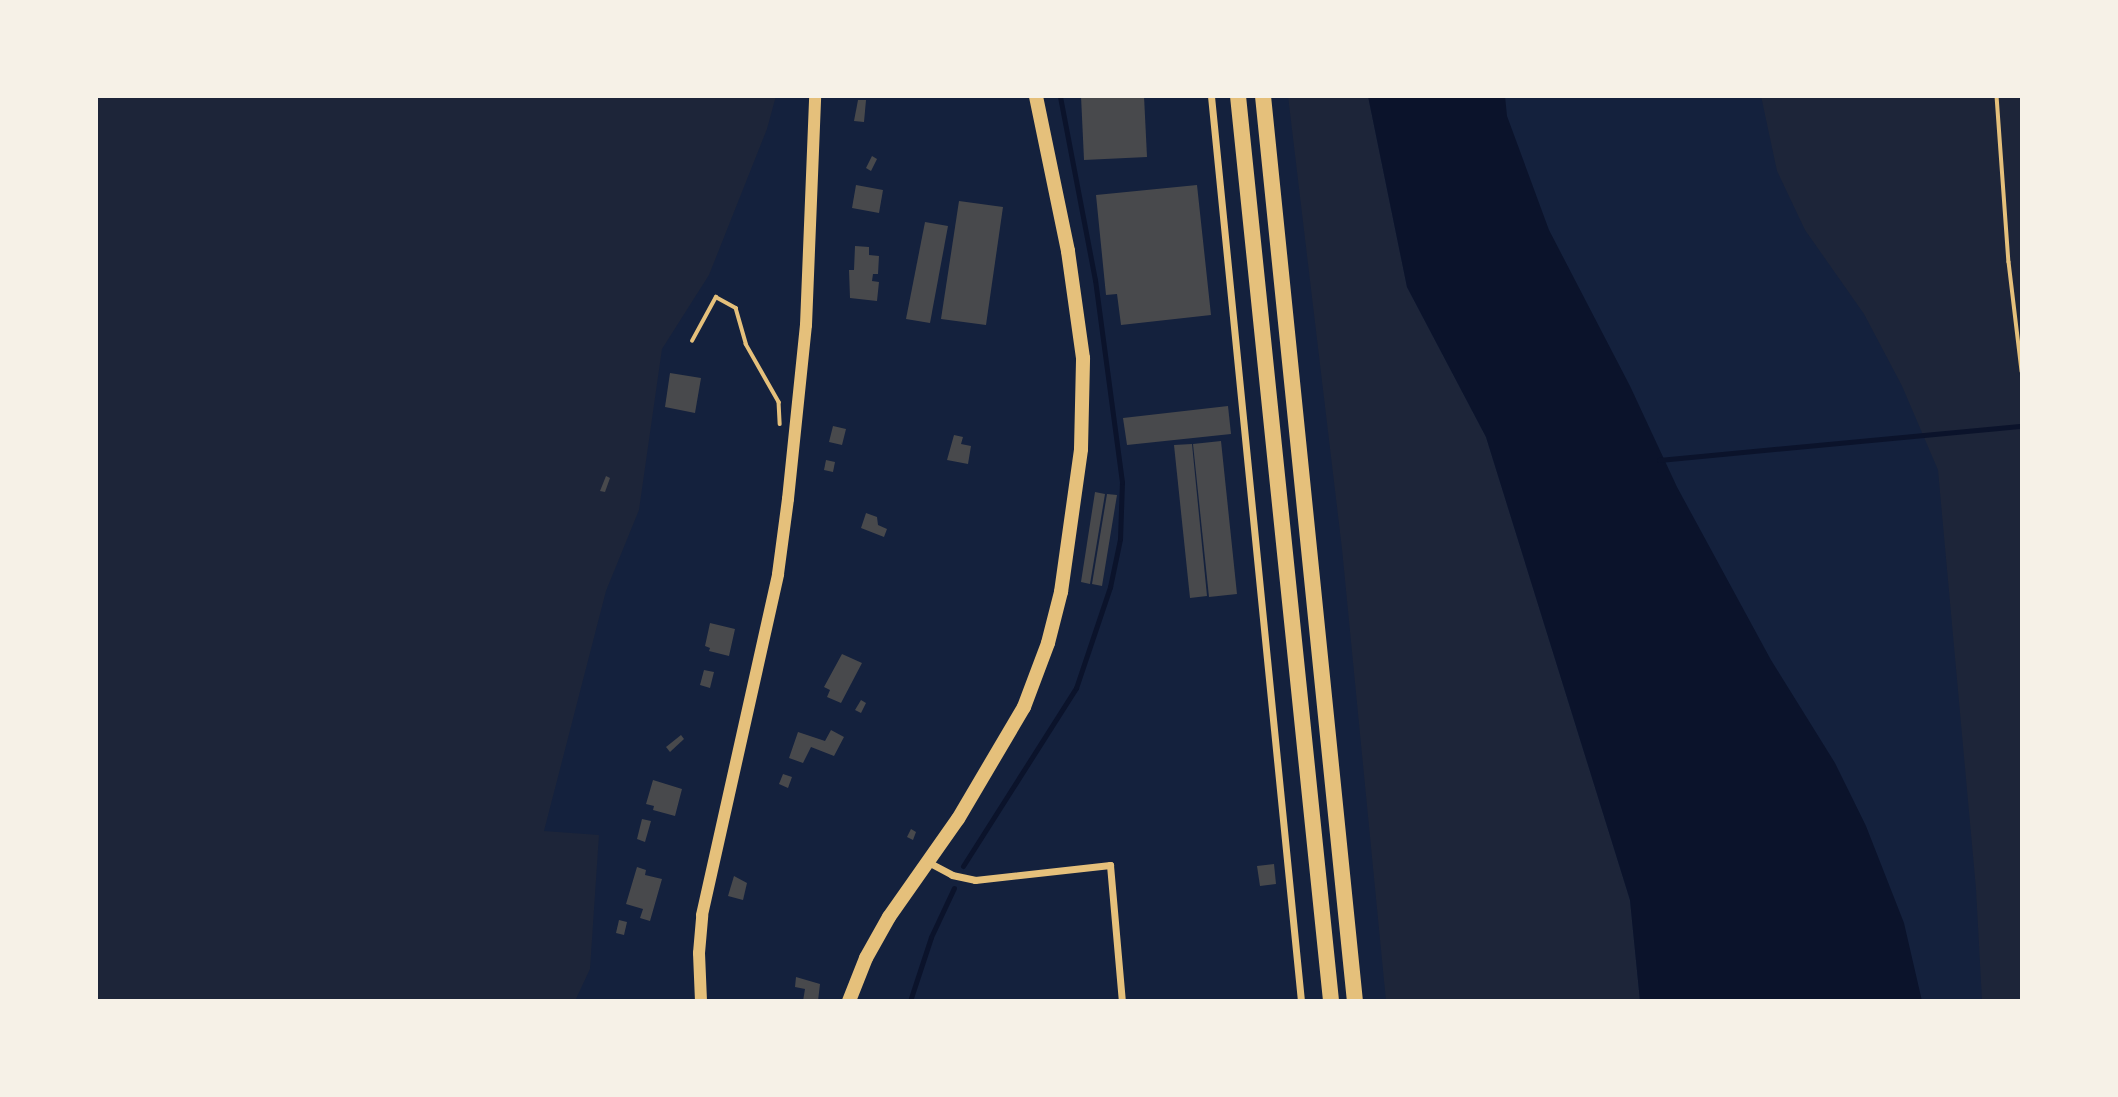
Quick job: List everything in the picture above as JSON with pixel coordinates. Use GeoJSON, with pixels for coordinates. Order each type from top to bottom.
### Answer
{"type":"FeatureCollection","features":[{"type":"Feature","properties":{"kind":"highway"},"geometry":{"type":"LineString","coordinates":[[1238,96],[1332,1001]]}},
{"type":"Feature","properties":{"kind":"highway"},"geometry":{"type":"LineString","coordinates":[[1263,96],[1355,1001]]}},
{"type":"Feature","properties":{"kind":"main road"},"geometry":{"type":"LineString","coordinates":[[849,1001],[866,958],[1003,746],[1037,676],[1061,592],[1082,449],[1083,358],[1068,251],[1036,96]]}},
{"type":"Feature","properties":{"kind":"street"},"geometry":{"type":"LineString","coordinates":[[701,1001],[702,915],[778,574],[788,499],[806,325],[815,96]]}},
{"type":"Feature","properties":{"kind":"street"},"geometry":{"type":"LineString","coordinates":[[1211,96],[1301,1001]]}},
{"type":"Feature","properties":{"kind":"street"},"geometry":{"type":"LineString","coordinates":[[927,862],[952,875],[975,880],[1110,865],[1122,1001]]}},
{"type":"Feature","properties":{"kind":"path"},"geometry":{"type":"LineString","coordinates":[[1997,96],[2009,262],[2022,371]]}},
{"type":"Feature","properties":{"kind":"path"},"geometry":{"type":"LineString","coordinates":[[692,341],[716,297],[736,308],[746,344],[779,401],[780,428]]}},
{"type":"Feature","properties":{"kind":"shaded area"},"geometry":{"type":"Polygon","coordinates":[[[96,96],[776,96],[767,129],[709,275],[662,349],[639,510],[606,591],[544,831],[599,835],[590,969],[575,1001],[96,1001],[96,96]]]}},
{"type":"Feature","properties":{"kind":"shaded area"},"geometry":{"type":"Polygon","coordinates":[[[1288,96],[1368,96],[1407,287],[1486,437],[1630,900],[1640,1001],[1386,1001],[1342,549],[1288,96]]]}},
{"type":"Feature","properties":{"kind":"shaded area"},"geometry":{"type":"Polygon","coordinates":[[[1368,96],[1505,96],[1507,116],[1549,230],[1630,386],[1677,487],[1771,660],[1835,763],[1866,826],[1904,923],[1922,1001],[1640,1001],[1630,900],[1486,437],[1407,287],[1368,96]]]}},
{"type":"Feature","properties":{"kind":"shaded area"},"geometry":{"type":"Polygon","coordinates":[[[1761,96],[2022,96],[2022,1001],[1982,1001],[1976,889],[1938,470],[1902,386],[1864,314],[1805,230],[1777,171],[1761,96]]]}},
{"type":"Feature","properties":{"kind":"building"},"geometry":{"type":"Polygon","coordinates":[[[1081,96],[1144,96],[1147,157],[1084,160],[1081,96]]]}},
{"type":"Feature","properties":{"kind":"building"},"geometry":{"type":"Polygon","coordinates":[[[858,100],[866,100],[864,122],[854,121],[858,100]]]}},
{"type":"Feature","properties":{"kind":"building"},"geometry":{"type":"Polygon","coordinates":[[[872,156],[877,159],[871,171],[866,168],[872,156]]]}},
{"type":"Feature","properties":{"kind":"building"},"geometry":{"type":"Polygon","coordinates":[[[856,185],[883,190],[879,213],[852,208],[856,185]]]}},
{"type":"Feature","properties":{"kind":"building"},"geometry":{"type":"Polygon","coordinates":[[[1197,185],[1211,315],[1121,325],[1117,294],[1106,295],[1096,195],[1197,185]]]}},
{"type":"Feature","properties":{"kind":"building"},"geometry":{"type":"Polygon","coordinates":[[[959,201],[1003,207],[986,325],[941,319],[959,201]]]}},
{"type":"Feature","properties":{"kind":"building"},"geometry":{"type":"Polygon","coordinates":[[[925,222],[948,226],[930,323],[906,319],[925,222]]]}},
{"type":"Feature","properties":{"kind":"building"},"geometry":{"type":"Polygon","coordinates":[[[855,246],[869,247],[869,255],[879,256],[878,274],[873,274],[872,281],[879,282],[877,301],[850,298],[849,270],[854,270],[855,246]]]}},
{"type":"Feature","properties":{"kind":"building"},"geometry":{"type":"Polygon","coordinates":[[[670,373],[701,378],[695,413],[665,407],[670,373]]]}},
{"type":"Feature","properties":{"kind":"building"},"geometry":{"type":"Polygon","coordinates":[[[1228,406],[1231,434],[1127,445],[1123,418],[1228,406]]]}},
{"type":"Feature","properties":{"kind":"building"},"geometry":{"type":"Polygon","coordinates":[[[833,426],[846,429],[842,445],[829,442],[833,426]]]}},
{"type":"Feature","properties":{"kind":"building"},"geometry":{"type":"Polygon","coordinates":[[[954,435],[963,437],[961,444],[971,446],[968,464],[947,460],[954,435]]]}},
{"type":"Feature","properties":{"kind":"building"},"geometry":{"type":"Polygon","coordinates":[[[1221,441],[1237,594],[1209,597],[1193,444],[1221,441]]]}},
{"type":"Feature","properties":{"kind":"building"},"geometry":{"type":"Polygon","coordinates":[[[1192,444],[1207,596],[1190,598],[1174,445],[1192,444]]]}},
{"type":"Feature","properties":{"kind":"building"},"geometry":{"type":"Polygon","coordinates":[[[826,460],[835,462],[833,472],[824,470],[826,460]]]}},
{"type":"Feature","properties":{"kind":"building"},"geometry":{"type":"Polygon","coordinates":[[[606,476],[610,478],[605,492],[600,491],[606,476]]]}},
{"type":"Feature","properties":{"kind":"building"},"geometry":{"type":"Polygon","coordinates":[[[1095,492],[1105,494],[1090,584],[1081,582],[1095,492]]]}},
{"type":"Feature","properties":{"kind":"building"},"geometry":{"type":"Polygon","coordinates":[[[1107,494],[1117,495],[1102,586],[1092,584],[1107,494]]]}},
{"type":"Feature","properties":{"kind":"building"},"geometry":{"type":"Polygon","coordinates":[[[866,513],[877,517],[878,525],[887,529],[884,537],[861,528],[866,513]]]}},
{"type":"Feature","properties":{"kind":"building"},"geometry":{"type":"Polygon","coordinates":[[[710,623],[735,629],[729,656],[709,651],[710,648],[705,646],[710,623]]]}},
{"type":"Feature","properties":{"kind":"building"},"geometry":{"type":"Polygon","coordinates":[[[842,654],[862,663],[841,703],[827,697],[830,690],[824,687],[842,654]]]}},
{"type":"Feature","properties":{"kind":"building"},"geometry":{"type":"Polygon","coordinates":[[[704,670],[714,672],[710,688],[700,685],[704,670]]]}},
{"type":"Feature","properties":{"kind":"building"},"geometry":{"type":"Polygon","coordinates":[[[861,700],[866,703],[861,713],[855,710],[861,700]]]}},
{"type":"Feature","properties":{"kind":"building"},"geometry":{"type":"Polygon","coordinates":[[[831,730],[844,737],[834,756],[811,747],[803,763],[789,758],[798,732],[825,741],[831,730]]]}},
{"type":"Feature","properties":{"kind":"building"},"geometry":{"type":"Polygon","coordinates":[[[681,735],[684,739],[670,752],[666,747],[681,735]]]}},
{"type":"Feature","properties":{"kind":"building"},"geometry":{"type":"Polygon","coordinates":[[[783,774],[792,777],[788,788],[779,784],[783,774]]]}},
{"type":"Feature","properties":{"kind":"building"},"geometry":{"type":"Polygon","coordinates":[[[653,780],[682,789],[675,816],[653,810],[654,806],[646,804],[653,780]]]}},
{"type":"Feature","properties":{"kind":"building"},"geometry":{"type":"Polygon","coordinates":[[[642,819],[651,821],[645,842],[637,839],[642,819]]]}},
{"type":"Feature","properties":{"kind":"building"},"geometry":{"type":"Polygon","coordinates":[[[911,829],[916,832],[913,840],[907,837],[911,829]]]}},
{"type":"Feature","properties":{"kind":"building"},"geometry":{"type":"Polygon","coordinates":[[[1274,864],[1276,884],[1260,886],[1257,866],[1274,864]]]}},
{"type":"Feature","properties":{"kind":"building"},"geometry":{"type":"Polygon","coordinates":[[[637,867],[646,870],[645,875],[662,879],[650,921],[640,918],[643,909],[626,904],[637,867]]]}},
{"type":"Feature","properties":{"kind":"building"},"geometry":{"type":"Polygon","coordinates":[[[734,876],[747,883],[743,900],[728,896],[734,876]]]}},
{"type":"Feature","properties":{"kind":"building"},"geometry":{"type":"Polygon","coordinates":[[[619,920],[627,922],[624,935],[616,933],[619,920]]]}},
{"type":"Feature","properties":{"kind":"building"},"geometry":{"type":"Polygon","coordinates":[[[796,977],[820,984],[818,1001],[803,1001],[805,989],[795,987],[796,977]]]}},
{"type":"Feature","properties":{"kind":"waterway"},"geometry":{"type":"LineString","coordinates":[[963,866],[1076,688],[1110,587],[1120,539],[1122,482],[1095,280],[1060,96]]}},
{"type":"Feature","properties":{"kind":"waterway"},"geometry":{"type":"LineString","coordinates":[[1659,460],[2022,426]]}},
{"type":"Feature","properties":{"kind":"waterway"},"geometry":{"type":"LineString","coordinates":[[910,1001],[931,937],[954,888]]}}]}
